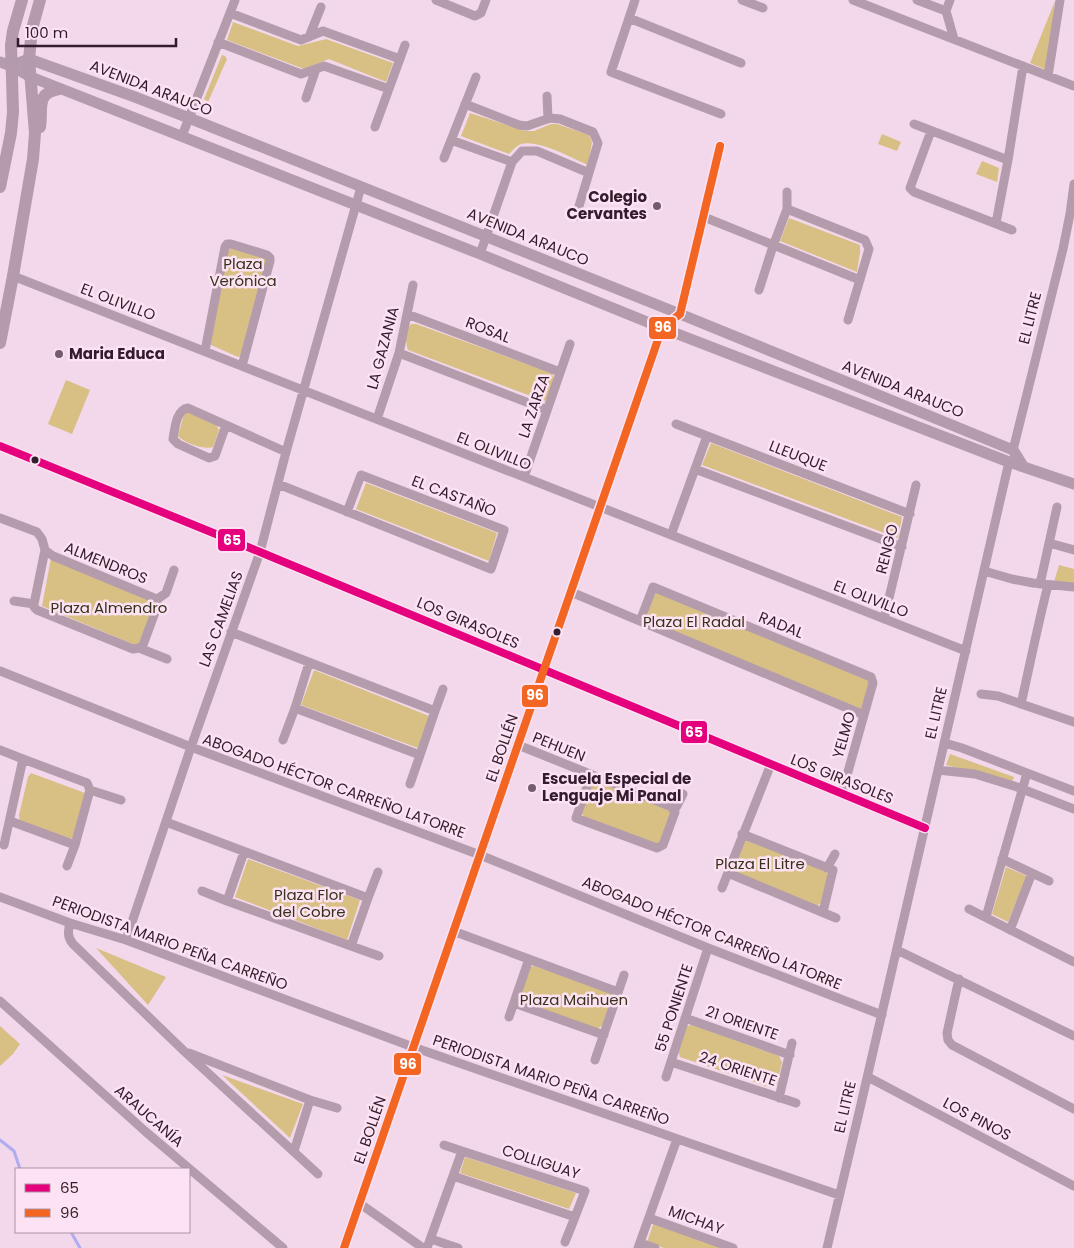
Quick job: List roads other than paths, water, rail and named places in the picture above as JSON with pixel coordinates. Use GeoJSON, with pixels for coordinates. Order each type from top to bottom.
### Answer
{"type":"FeatureCollection","features":[{"type":"Feature","properties":{"kind":"main road"},"geometry":{"type":"LineString","coordinates":[[0,187],[4,156],[11,133],[13,112],[6,64],[22,0]]}},
{"type":"Feature","properties":{"kind":"main road"},"geometry":{"type":"LineString","coordinates":[[32,159],[34,133],[29,59],[32,29],[40,0]]}},
{"type":"Feature","properties":{"kind":"main road"},"geometry":{"type":"LineString","coordinates":[[0,343],[32,159],[41,122],[42,103],[46,93],[59,89]]}},
{"type":"Feature","properties":{"kind":"street"},"geometry":{"type":"LineString","coordinates":[[182,136],[235,0]]}},
{"type":"Feature","properties":{"kind":"street"},"geometry":{"type":"LineString","coordinates":[[436,0],[475,16],[481,13],[486,0]]}},
{"type":"Feature","properties":{"kind":"street"},"geometry":{"type":"LineString","coordinates":[[635,0],[611,72],[721,114]]}},
{"type":"Feature","properties":{"kind":"street"},"geometry":{"type":"LineString","coordinates":[[742,0],[763,8]]}},
{"type":"Feature","properties":{"kind":"street"},"geometry":{"type":"LineString","coordinates":[[853,0],[1074,86]]}},
{"type":"Feature","properties":{"kind":"street"},"geometry":{"type":"LineString","coordinates":[[917,0],[946,11]]}},
{"type":"Feature","properties":{"kind":"street"},"geometry":{"type":"LineString","coordinates":[[950,0],[946,11],[954,39]]}},
{"type":"Feature","properties":{"kind":"street"},"geometry":{"type":"LineString","coordinates":[[1048,76],[1060,0]]}},
{"type":"Feature","properties":{"kind":"street"},"geometry":{"type":"LineString","coordinates":[[309,37],[321,7]]}},
{"type":"Feature","properties":{"kind":"street"},"geometry":{"type":"LineString","coordinates":[[230,13],[301,40],[323,31],[400,59]]}},
{"type":"Feature","properties":{"kind":"street"},"geometry":{"type":"LineString","coordinates":[[629,18],[741,64]]}},
{"type":"Feature","properties":{"kind":"street"},"geometry":{"type":"LineString","coordinates":[[218,42],[301,74],[324,66],[389,89]]}},
{"type":"Feature","properties":{"kind":"street"},"geometry":{"type":"LineString","coordinates":[[375,127],[405,45]]}},
{"type":"Feature","properties":{"kind":"street"},"geometry":{"type":"LineString","coordinates":[[6,64],[29,59]]}},
{"type":"Feature","properties":{"kind":"street","name":"AVENIDA ARAUCO"},"geometry":{"type":"LineString","coordinates":[[29,59],[188,118],[680,314],[1012,450]]}},
{"type":"Feature","properties":{"kind":"street","name":"AVENIDA ARAUCO"},"geometry":{"type":"LineString","coordinates":[[6,64],[59,89],[480,254],[662,328],[1010,462],[1074,484]]}},
{"type":"Feature","properties":{"kind":"street"},"geometry":{"type":"LineString","coordinates":[[996,223],[1023,66]]}},
{"type":"Feature","properties":{"kind":"street"},"geometry":{"type":"LineString","coordinates":[[306,98],[316,69]]}},
{"type":"Feature","properties":{"kind":"street"},"geometry":{"type":"LineString","coordinates":[[444,158],[476,77]]}},
{"type":"Feature","properties":{"kind":"street"},"geometry":{"type":"LineString","coordinates":[[547,96],[548,119]]}},
{"type":"Feature","properties":{"kind":"street"},"geometry":{"type":"LineString","coordinates":[[466,104],[519,126],[527,126],[550,118],[560,119],[593,132],[598,143],[576,216]]}},
{"type":"Feature","properties":{"kind":"street"},"geometry":{"type":"LineString","coordinates":[[914,124],[1008,160]]}},
{"type":"Feature","properties":{"kind":"street"},"geometry":{"type":"LineString","coordinates":[[931,131],[910,188],[914,192],[1012,230]]}},
{"type":"Feature","properties":{"kind":"street"},"geometry":{"type":"LineString","coordinates":[[451,140],[512,162]]}},
{"type":"Feature","properties":{"kind":"street"},"geometry":{"type":"LineString","coordinates":[[662,328],[680,314],[720,146]]}},
{"type":"Feature","properties":{"kind":"street"},"geometry":{"type":"LineString","coordinates":[[480,254],[512,162],[522,152],[537,152],[589,173]]}},
{"type":"Feature","properties":{"kind":"street","name":"EL LITRE"},"geometry":{"type":"LineString","coordinates":[[827,1248],[1012,450],[1062,249],[1070,214],[1074,184]]}},
{"type":"Feature","properties":{"kind":"street","name":"LAS CAMELIAS"},"geometry":{"type":"LineString","coordinates":[[126,940],[191,747],[260,552],[286,452],[361,187]]}},
{"type":"Feature","properties":{"kind":"street"},"geometry":{"type":"LineString","coordinates":[[759,290],[787,209],[787,192]]}},
{"type":"Feature","properties":{"kind":"street"},"geometry":{"type":"LineString","coordinates":[[787,209],[865,240],[870,249],[848,320]]}},
{"type":"Feature","properties":{"kind":"street"},"geometry":{"type":"LineString","coordinates":[[704,217],[860,280]]}},
{"type":"Feature","properties":{"kind":"street"},"geometry":{"type":"LineString","coordinates":[[205,351],[227,244],[267,255],[270,260],[242,366]]}},
{"type":"Feature","properties":{"kind":"street","name":"EL OLIVILLO"},"geometry":{"type":"LineString","coordinates":[[13,276],[966,651]]}},
{"type":"Feature","properties":{"kind":"street","name":"LA GAZANIA"},"geometry":{"type":"LineString","coordinates":[[377,419],[399,353],[413,285]]}},
{"type":"Feature","properties":{"kind":"street","name":"ROSAL"},"geometry":{"type":"LineString","coordinates":[[407,314],[560,372]]}},
{"type":"Feature","properties":{"kind":"street","name":"EL BOLLÉN"},"geometry":{"type":"LineString","coordinates":[[344,1248],[662,328]]}},
{"type":"Feature","properties":{"kind":"street","name":"LA ZARZA"},"geometry":{"type":"LineString","coordinates":[[524,477],[570,344]]}},
{"type":"Feature","properties":{"kind":"street"},"geometry":{"type":"LineString","coordinates":[[399,353],[547,410]]}},
{"type":"Feature","properties":{"kind":"street"},"geometry":{"type":"LineString","coordinates":[[226,425],[216,456],[209,458],[178,444],[173,439],[180,413],[188,408],[226,425],[286,452]]}},
{"type":"Feature","properties":{"kind":"street","name":"LLEUQUE"},"geometry":{"type":"LineString","coordinates":[[676,424],[910,514]]}},
{"type":"Feature","properties":{"kind":"street"},"geometry":{"type":"LineString","coordinates":[[671,535],[707,436]]}},
{"type":"Feature","properties":{"kind":"street","name":"LOS GIRASOLES"},"geometry":{"type":"LineString","coordinates":[[0,446],[925,828]]}},
{"type":"Feature","properties":{"kind":"street"},"geometry":{"type":"LineString","coordinates":[[1012,450],[1023,466]]}},
{"type":"Feature","properties":{"kind":"street"},"geometry":{"type":"LineString","coordinates":[[695,469],[902,547]]}},
{"type":"Feature","properties":{"kind":"street","name":"EL CASTAÑO"},"geometry":{"type":"LineString","coordinates":[[278,484],[347,512],[492,569],[504,530],[361,475],[347,512]]}},
{"type":"Feature","properties":{"kind":"street","name":"RENGO"},"geometry":{"type":"LineString","coordinates":[[884,619],[916,485]]}},
{"type":"Feature","properties":{"kind":"street"},"geometry":{"type":"LineString","coordinates":[[1021,704],[1030,667],[1049,543],[1057,507]]}},
{"type":"Feature","properties":{"kind":"street","name":"ALMENDROS"},"geometry":{"type":"LineString","coordinates":[[0,518],[37,532],[42,539],[45,550],[34,604]]}},
{"type":"Feature","properties":{"kind":"street"},"geometry":{"type":"LineString","coordinates":[[1049,543],[1074,550]]}},
{"type":"Feature","properties":{"kind":"street","name":"ALMENDROS"},"geometry":{"type":"LineString","coordinates":[[45,550],[53,556],[156,600],[157,606],[143,645],[139,648]]}},
{"type":"Feature","properties":{"kind":"street","name":"ALMENDROS"},"geometry":{"type":"LineString","coordinates":[[156,600],[166,593],[174,570]]}},
{"type":"Feature","properties":{"kind":"street"},"geometry":{"type":"LineString","coordinates":[[984,571],[1012,579],[1074,587]]}},
{"type":"Feature","properties":{"kind":"street","name":"RADAL"},"geometry":{"type":"LineString","coordinates":[[640,621],[653,587],[870,677],[873,683]]}},
{"type":"Feature","properties":{"kind":"street"},"geometry":{"type":"LineString","coordinates":[[571,592],[864,715]]}},
{"type":"Feature","properties":{"kind":"street"},"geometry":{"type":"LineString","coordinates":[[14,601],[34,604],[36,610],[133,649],[139,648],[167,659]]}},
{"type":"Feature","properties":{"kind":"street"},"geometry":{"type":"LineString","coordinates":[[231,632],[435,711]]}},
{"type":"Feature","properties":{"kind":"street"},"geometry":{"type":"LineString","coordinates":[[283,740],[309,663]]}},
{"type":"Feature","properties":{"kind":"street","name":"ABOGADO HÉCTOR CARREÑO LATORRE"},"geometry":{"type":"LineString","coordinates":[[0,671],[191,747],[480,855],[708,948],[882,1015]]}},
{"type":"Feature","properties":{"kind":"street","name":"YELMO"},"geometry":{"type":"LineString","coordinates":[[842,794],[873,683]]}},
{"type":"Feature","properties":{"kind":"street"},"geometry":{"type":"LineString","coordinates":[[410,784],[443,689]]}},
{"type":"Feature","properties":{"kind":"street"},"geometry":{"type":"LineString","coordinates":[[981,694],[998,696],[1074,722]]}},
{"type":"Feature","properties":{"kind":"street"},"geometry":{"type":"LineString","coordinates":[[294,708],[420,755]]}},
{"type":"Feature","properties":{"kind":"street"},"geometry":{"type":"LineString","coordinates":[[944,743],[962,748],[1074,791]]}},
{"type":"Feature","properties":{"kind":"street","name":"PEHUEN"},"geometry":{"type":"LineString","coordinates":[[518,745],[672,807],[674,811]]}},
{"type":"Feature","properties":{"kind":"street"},"geometry":{"type":"LineString","coordinates":[[0,750],[87,783],[90,790],[75,845],[67,866]]}},
{"type":"Feature","properties":{"kind":"street"},"geometry":{"type":"LineString","coordinates":[[4,845],[23,759]]}},
{"type":"Feature","properties":{"kind":"street"},"geometry":{"type":"LineString","coordinates":[[722,888],[771,764]]}},
{"type":"Feature","properties":{"kind":"street"},"geometry":{"type":"LineString","coordinates":[[938,770],[975,774],[1022,789],[1074,809]]}},
{"type":"Feature","properties":{"kind":"street"},"geometry":{"type":"LineString","coordinates":[[986,917],[1027,773]]}},
{"type":"Feature","properties":{"kind":"street"},"geometry":{"type":"LineString","coordinates":[[591,775],[576,818],[657,848],[663,846],[674,811],[683,794]]}},
{"type":"Feature","properties":{"kind":"street"},"geometry":{"type":"LineString","coordinates":[[90,790],[121,800]]}},
{"type":"Feature","properties":{"kind":"street"},"geometry":{"type":"LineString","coordinates":[[10,821],[75,845]]}},
{"type":"Feature","properties":{"kind":"street"},"geometry":{"type":"LineString","coordinates":[[166,822],[368,898]]}},
{"type":"Feature","properties":{"kind":"street"},"geometry":{"type":"LineString","coordinates":[[742,834],[830,869]]}},
{"type":"Feature","properties":{"kind":"street"},"geometry":{"type":"LineString","coordinates":[[227,901],[244,852]]}},
{"type":"Feature","properties":{"kind":"street"},"geometry":{"type":"LineString","coordinates":[[823,912],[830,869],[835,854]]}},
{"type":"Feature","properties":{"kind":"street"},"geometry":{"type":"LineString","coordinates":[[1002,860],[1049,881]]}},
{"type":"Feature","properties":{"kind":"street"},"geometry":{"type":"LineString","coordinates":[[351,946],[378,872]]}},
{"type":"Feature","properties":{"kind":"street"},"geometry":{"type":"LineString","coordinates":[[728,873],[836,918]]}},
{"type":"Feature","properties":{"kind":"street"},"geometry":{"type":"LineString","coordinates":[[1010,930],[1032,873]]}},
{"type":"Feature","properties":{"kind":"street"},"geometry":{"type":"LineString","coordinates":[[202,891],[379,956]]}},
{"type":"Feature","properties":{"kind":"street","name":"PERIODISTA MARIO PEÑA CARREÑO"},"geometry":{"type":"LineString","coordinates":[[0,897],[70,923],[126,940],[413,1047],[839,1196]]}},
{"type":"Feature","properties":{"kind":"street"},"geometry":{"type":"LineString","coordinates":[[969,909],[1074,962]]}},
{"type":"Feature","properties":{"kind":"street"},"geometry":{"type":"LineString","coordinates":[[70,923],[68,932],[73,944],[184,1052],[318,1174]]}},
{"type":"Feature","properties":{"kind":"street"},"geometry":{"type":"LineString","coordinates":[[453,931],[618,992]]}},
{"type":"Feature","properties":{"kind":"street","name":"55 PONIENTE"},"geometry":{"type":"LineString","coordinates":[[666,1077],[708,948]]}},
{"type":"Feature","properties":{"kind":"street"},"geometry":{"type":"LineString","coordinates":[[897,950],[1074,1036]]}},
{"type":"Feature","properties":{"kind":"street"},"geometry":{"type":"LineString","coordinates":[[509,1017],[530,959]]}},
{"type":"Feature","properties":{"kind":"street"},"geometry":{"type":"LineString","coordinates":[[595,1060],[624,975]]}},
{"type":"Feature","properties":{"kind":"street"},"geometry":{"type":"LineString","coordinates":[[958,979],[947,1033],[948,1040],[952,1045],[1074,1110]]}},
{"type":"Feature","properties":{"kind":"street","name":"ARAUCANÍA"},"geometry":{"type":"LineString","coordinates":[[0,1001],[188,1168]]}},
{"type":"Feature","properties":{"kind":"street"},"geometry":{"type":"LineString","coordinates":[[514,1003],[604,1035]]}},
{"type":"Feature","properties":{"kind":"street","name":"21 ORIENTE"},"geometry":{"type":"LineString","coordinates":[[685,1018],[790,1055]]}},
{"type":"Feature","properties":{"kind":"street"},"geometry":{"type":"LineString","coordinates":[[779,1098],[792,1043]]}},
{"type":"Feature","properties":{"kind":"street"},"geometry":{"type":"LineString","coordinates":[[184,1052],[310,1100],[337,1108]]}},
{"type":"Feature","properties":{"kind":"street","name":"24 ORIENTE"},"geometry":{"type":"LineString","coordinates":[[671,1062],[796,1104]]}},
{"type":"Feature","properties":{"kind":"street","name":"LOS PINOS"},"geometry":{"type":"LineString","coordinates":[[868,1077],[1074,1186]]}},
{"type":"Feature","properties":{"kind":"street"},"geometry":{"type":"LineString","coordinates":[[294,1151],[310,1100]]}},
{"type":"Feature","properties":{"kind":"street","name":"MICHAY"},"geometry":{"type":"LineString","coordinates":[[655,1248],[639,1245],[677,1139]]}},
{"type":"Feature","properties":{"kind":"street","name":"COLLIGUAY"},"geometry":{"type":"LineString","coordinates":[[444,1145],[584,1191],[565,1242]]}},
{"type":"Feature","properties":{"kind":"street"},"geometry":{"type":"LineString","coordinates":[[359,1203],[425,1248],[431,1239],[462,1151]]}},
{"type":"Feature","properties":{"kind":"street","name":"ARAUCANÍA"},"geometry":{"type":"LineString","coordinates":[[190,1170],[282,1248]]}},
{"type":"Feature","properties":{"kind":"street"},"geometry":{"type":"LineString","coordinates":[[453,1176],[575,1217]]}},
{"type":"Feature","properties":{"kind":"street","name":"MICHAY"},"geometry":{"type":"LineString","coordinates":[[649,1218],[733,1248]]}},
{"type":"Feature","properties":{"kind":"street"},"geometry":{"type":"LineString","coordinates":[[431,1239],[458,1248]]}},
{"type":"Feature","properties":{"kind":"waterway"},"geometry":{"type":"LineString","coordinates":[[0,1140],[14,1151],[20,1168]]}},
{"type":"Feature","properties":{"kind":"waterway"},"geometry":{"type":"LineString","coordinates":[[72,1233],[80,1248]]}},
{"type":"Feature","properties":{"kind":"place","name":"Colegio Cervantes"},"geometry":{"type":"Point","coordinates":[657,206]}},
{"type":"Feature","properties":{"kind":"place","name":"Maria Educa"},"geometry":{"type":"Point","coordinates":[59,354]}},
{"type":"Feature","properties":{"kind":"place","name":"Escuela Especial de Lenguaje Mi Panal"},"geometry":{"type":"Point","coordinates":[532,788]}},
{"type":"Feature","properties":{"kind":"park label","name":"Plaza Verónica"},"geometry":{"type":"Point","coordinates":[243,272]}},
{"type":"Feature","properties":{"kind":"park label","name":"Plaza Almendro"},"geometry":{"type":"Point","coordinates":[109,608]}},
{"type":"Feature","properties":{"kind":"park label","name":"Plaza El Radal"},"geometry":{"type":"Point","coordinates":[694,622]}},
{"type":"Feature","properties":{"kind":"park label","name":"Plaza El Litre"},"geometry":{"type":"Point","coordinates":[760,864]}},
{"type":"Feature","properties":{"kind":"park label","name":"Plaza Flor del Cobre"},"geometry":{"type":"Point","coordinates":[309,904]}},
{"type":"Feature","properties":{"kind":"park label","name":"Plaza Maihuen"},"geometry":{"type":"Point","coordinates":[574,1000]}}]}
